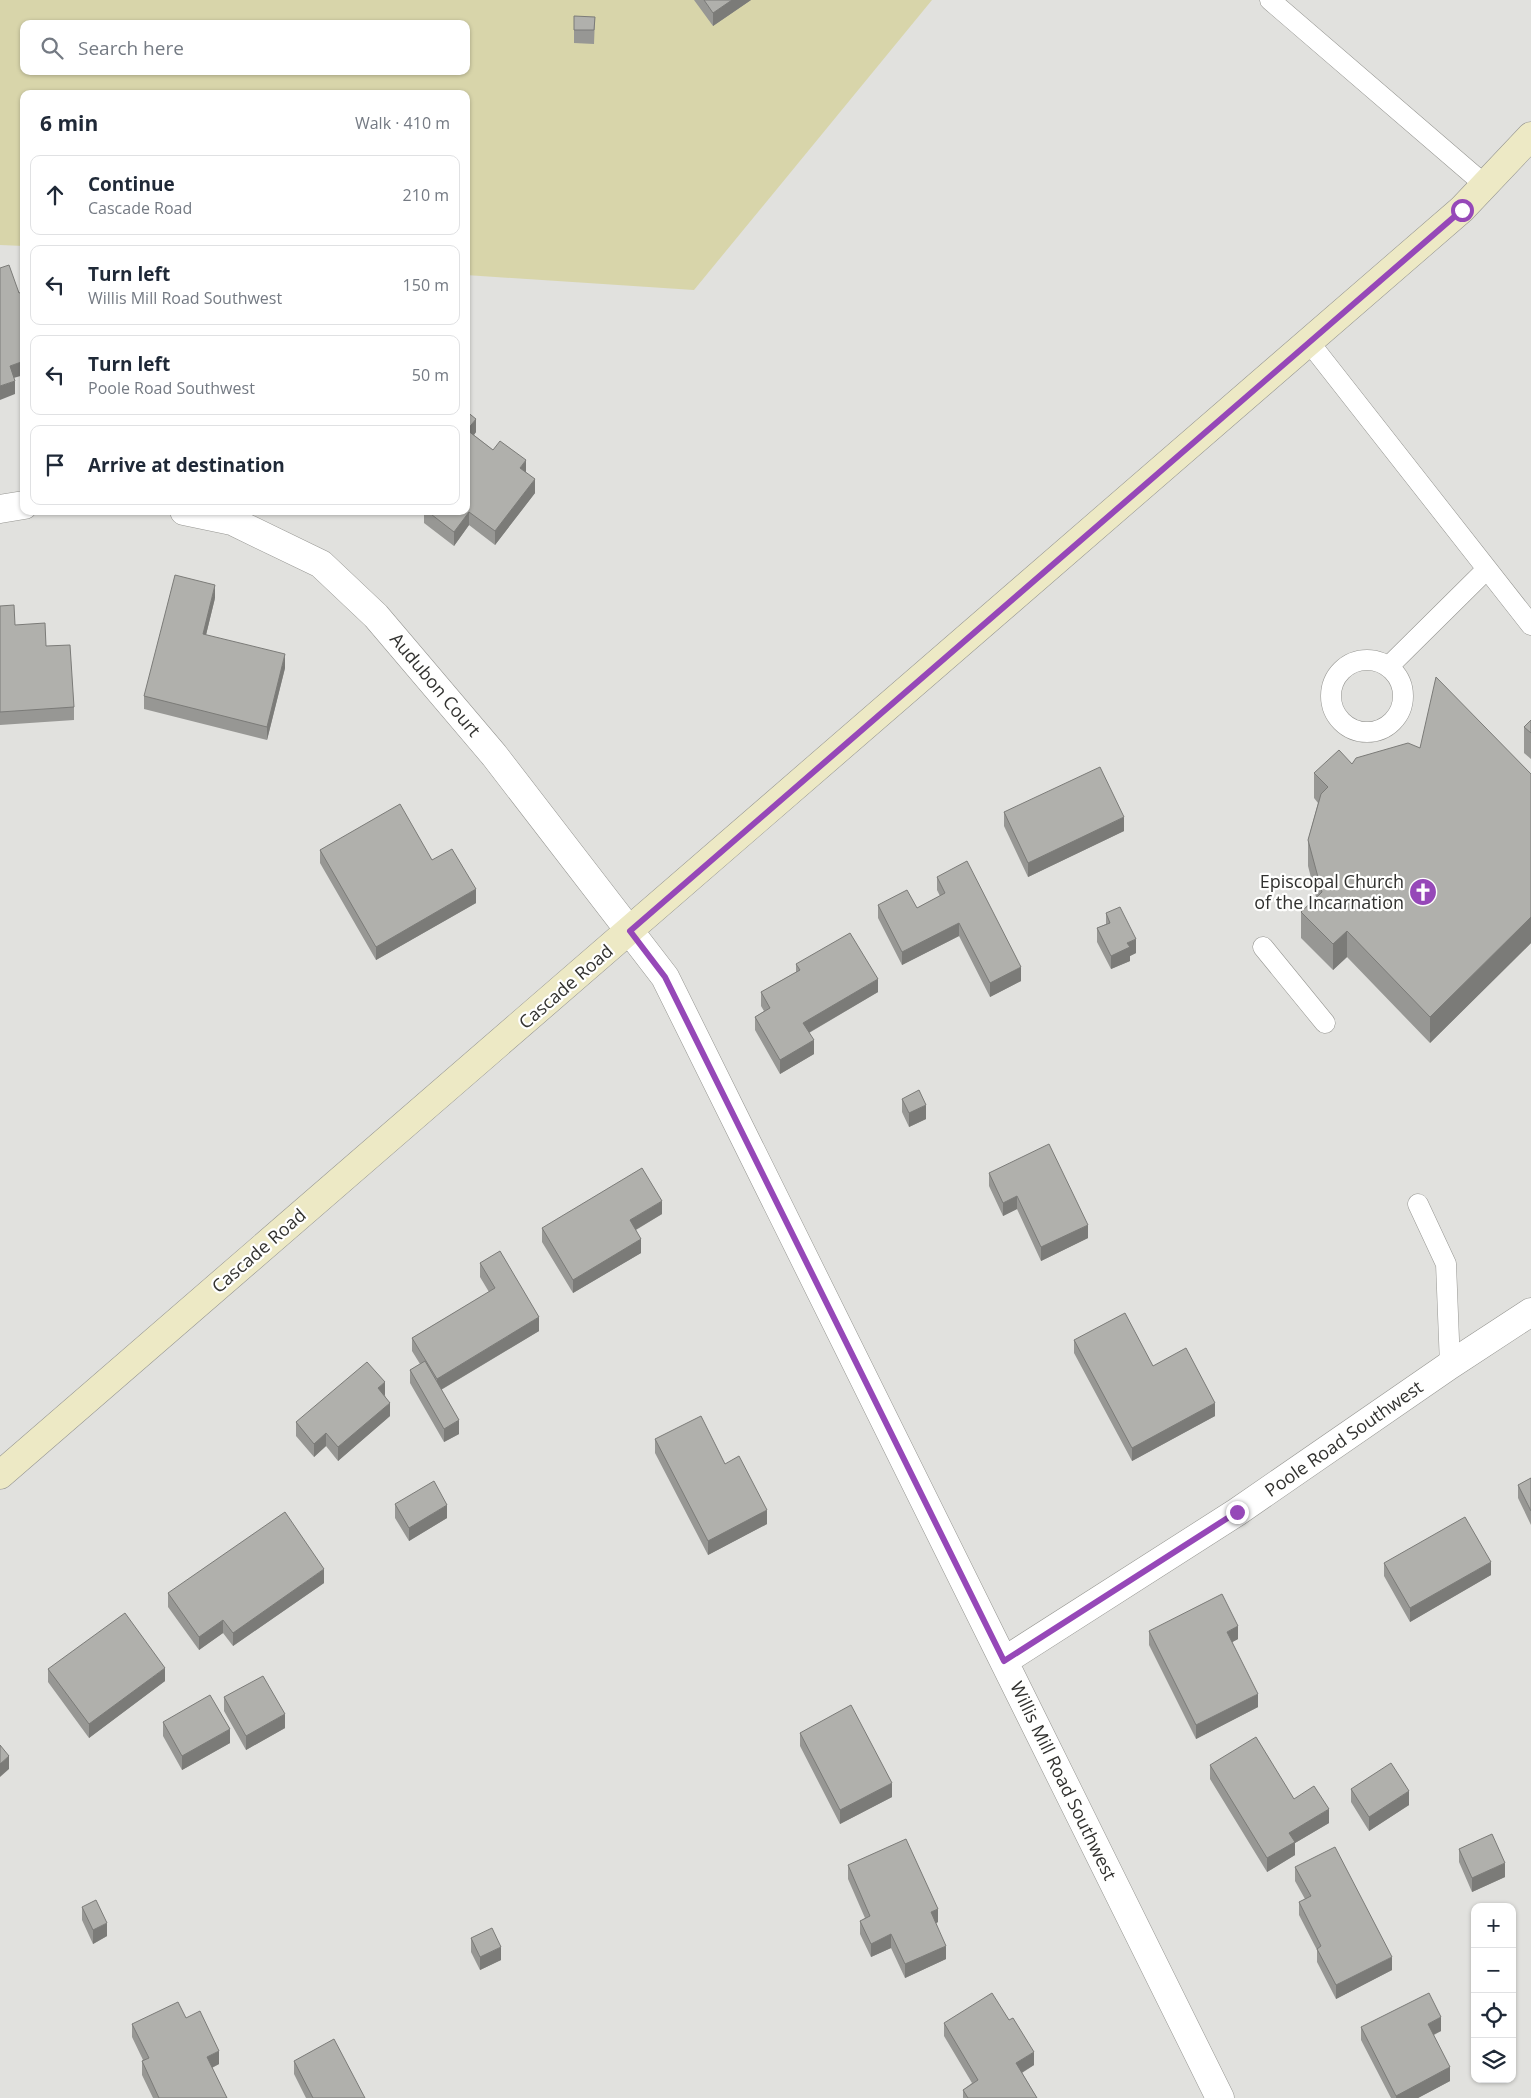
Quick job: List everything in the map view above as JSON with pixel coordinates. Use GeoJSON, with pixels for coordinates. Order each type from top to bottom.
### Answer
{"type":"FeatureCollection","features":[{"type":"Feature","properties":{"kind":"main road","name":"Cascade Road"},"geometry":{"type":"LineString","coordinates":[[0,1475],[1462,210],[1531,136]]}},
{"type":"Feature","properties":{"kind":"street"},"geometry":{"type":"LineString","coordinates":[[0,509],[20,506]]}},
{"type":"Feature","properties":{"kind":"street","name":"Audubon Court"},"geometry":{"type":"LineString","coordinates":[[203,515],[232,521],[321,564],[376,616],[494,755],[630,931]]}},
{"type":"Feature","properties":{"kind":"street","name":"Willis Mill Road Southwest"},"geometry":{"type":"LineString","coordinates":[[630,931],[665,977],[1220,2098]]}},
{"type":"Feature","properties":{"kind":"street","name":"Poole Road Southwest"},"geometry":{"type":"LineString","coordinates":[[1004,1661],[1237,1512],[1450,1365],[1531,1312]]}},
{"type":"Feature","properties":{"kind":"lane"},"geometry":{"type":"LineString","coordinates":[[1270,0],[1485,184]]}},
{"type":"Feature","properties":{"kind":"lane"},"geometry":{"type":"LineString","coordinates":[[1309,342],[1531,625]]}},
{"type":"Feature","properties":{"kind":"lane"},"geometry":{"type":"LineString","coordinates":[[1388,667],[1487,569]]}},
{"type":"Feature","properties":{"kind":"lane"},"geometry":{"type":"LineString","coordinates":[[1263,947],[1325,1023]]}},
{"type":"Feature","properties":{"kind":"lane"},"geometry":{"type":"LineString","coordinates":[[1418,1204],[1446,1264],[1450,1365]]}},
{"type":"Feature","properties":{"kind":"shaded area"},"geometry":{"type":"Polygon","coordinates":[[[0,0],[932,0],[694,290],[470,275],[470,90],[20,90],[20,246],[0,245],[0,0]]]}},
{"type":"Feature","properties":{"kind":"building"},"geometry":{"type":"Polygon","coordinates":[[[704,0],[732,0],[713,13],[704,0]]]}},
{"type":"Feature","properties":{"kind":"building"},"geometry":{"type":"Polygon","coordinates":[[[574,16],[595,17],[594,30],[574,30],[574,16]]]}},
{"type":"Feature","properties":{"kind":"building"},"geometry":{"type":"Polygon","coordinates":[[[9,265],[20,293],[20,362],[10,366],[15,381],[0,386],[0,268],[9,265]]]}},
{"type":"Feature","properties":{"kind":"building"},"geometry":{"type":"Polygon","coordinates":[[[470,414],[476,419],[470,426],[470,414]]]}},
{"type":"Feature","properties":{"kind":"building"},"geometry":{"type":"Polygon","coordinates":[[[470,432],[493,450],[500,441],[526,460],[520,468],[535,479],[495,531],[470,513],[470,432]]]}},
{"type":"Feature","properties":{"kind":"building"},"geometry":{"type":"Polygon","coordinates":[[[432,515],[467,515],[454,532],[432,515]]]}},
{"type":"Feature","properties":{"kind":"building"},"geometry":{"type":"Polygon","coordinates":[[[175,575],[215,585],[203,634],[285,654],[267,727],[144,696],[175,575]]]}},
{"type":"Feature","properties":{"kind":"building"},"geometry":{"type":"Polygon","coordinates":[[[14,605],[15,625],[45,623],[46,646],[70,645],[74,707],[0,712],[0,606],[14,605]]]}},
{"type":"Feature","properties":{"kind":"building","name":"Episcopal Church of the Incarnation"},"geometry":{"type":"Polygon","coordinates":[[[1436,677],[1531,774],[1531,917],[1430,1017],[1347,931],[1333,944],[1301,912],[1322,892],[1308,840],[1321,794],[1328,787],[1314,773],[1339,750],[1352,764],[1356,758],[1408,743],[1420,748],[1436,677]]]}},
{"type":"Feature","properties":{"kind":"building"},"geometry":{"type":"Polygon","coordinates":[[[1531,720],[1531,733],[1524,727],[1531,720]]]}},
{"type":"Feature","properties":{"kind":"building"},"geometry":{"type":"Polygon","coordinates":[[[1100,767],[1124,817],[1028,863],[1004,812],[1100,767]]]}},
{"type":"Feature","properties":{"kind":"building"},"geometry":{"type":"Polygon","coordinates":[[[400,804],[432,860],[452,849],[476,889],[376,947],[320,850],[400,804]]]}},
{"type":"Feature","properties":{"kind":"building"},"geometry":{"type":"Polygon","coordinates":[[[967,861],[1021,967],[990,983],[959,923],[902,952],[878,905],[907,890],[917,908],[945,893],[937,877],[967,861]]]}},
{"type":"Feature","properties":{"kind":"building"},"geometry":{"type":"Polygon","coordinates":[[[1120,907],[1136,939],[1127,943],[1130,947],[1111,956],[1097,928],[1110,923],[1106,913],[1120,907]]]}},
{"type":"Feature","properties":{"kind":"building"},"geometry":{"type":"Polygon","coordinates":[[[850,933],[878,979],[803,1023],[814,1040],[780,1060],[755,1017],[770,1008],[761,992],[800,970],[796,964],[850,933]]]}},
{"type":"Feature","properties":{"kind":"building"},"geometry":{"type":"Polygon","coordinates":[[[919,1090],[926,1105],[909,1113],[902,1099],[919,1090]]]}},
{"type":"Feature","properties":{"kind":"building"},"geometry":{"type":"Polygon","coordinates":[[[1049,1144],[1088,1225],[1041,1247],[1017,1196],[1003,1203],[989,1173],[1049,1144]]]}},
{"type":"Feature","properties":{"kind":"building"},"geometry":{"type":"Polygon","coordinates":[[[642,1168],[662,1201],[630,1220],[641,1239],[573,1280],[542,1228],[642,1168]]]}},
{"type":"Feature","properties":{"kind":"building"},"geometry":{"type":"Polygon","coordinates":[[[500,1251],[539,1317],[437,1379],[412,1338],[495,1288],[480,1263],[500,1251]]]}},
{"type":"Feature","properties":{"kind":"building"},"geometry":{"type":"Polygon","coordinates":[[[1125,1313],[1153,1366],[1186,1348],[1215,1403],[1132,1448],[1074,1340],[1125,1313]]]}},
{"type":"Feature","properties":{"kind":"building"},"geometry":{"type":"Polygon","coordinates":[[[425,1361],[459,1420],[444,1429],[410,1370],[425,1361]]]}},
{"type":"Feature","properties":{"kind":"building"},"geometry":{"type":"Polygon","coordinates":[[[367,1362],[385,1382],[378,1388],[390,1403],[338,1447],[326,1433],[314,1444],[296,1422],[367,1362]]]}},
{"type":"Feature","properties":{"kind":"building"},"geometry":{"type":"Polygon","coordinates":[[[701,1416],[725,1464],[739,1456],[767,1510],[708,1541],[655,1439],[701,1416]]]}},
{"type":"Feature","properties":{"kind":"building"},"geometry":{"type":"Polygon","coordinates":[[[1531,1478],[1531,1511],[1518,1485],[1531,1478]]]}},
{"type":"Feature","properties":{"kind":"building"},"geometry":{"type":"Polygon","coordinates":[[[434,1481],[447,1505],[409,1528],[395,1504],[434,1481]]]}},
{"type":"Feature","properties":{"kind":"building"},"geometry":{"type":"Polygon","coordinates":[[[285,1512],[324,1569],[233,1633],[223,1620],[199,1637],[168,1593],[285,1512]]]}},
{"type":"Feature","properties":{"kind":"building"},"geometry":{"type":"Polygon","coordinates":[[[1465,1517],[1491,1562],[1410,1608],[1384,1563],[1465,1517]]]}},
{"type":"Feature","properties":{"kind":"building"},"geometry":{"type":"Polygon","coordinates":[[[1222,1594],[1238,1626],[1227,1632],[1258,1694],[1196,1725],[1149,1631],[1222,1594]]]}},
{"type":"Feature","properties":{"kind":"building"},"geometry":{"type":"Polygon","coordinates":[[[125,1613],[165,1668],[89,1724],[48,1669],[125,1613]]]}},
{"type":"Feature","properties":{"kind":"building"},"geometry":{"type":"Polygon","coordinates":[[[263,1676],[285,1714],[246,1736],[224,1697],[263,1676]]]}},
{"type":"Feature","properties":{"kind":"building"},"geometry":{"type":"Polygon","coordinates":[[[210,1695],[230,1729],[182,1756],[163,1722],[210,1695]]]}},
{"type":"Feature","properties":{"kind":"building"},"geometry":{"type":"Polygon","coordinates":[[[851,1705],[892,1783],[840,1810],[800,1733],[851,1705]]]}},
{"type":"Feature","properties":{"kind":"building"},"geometry":{"type":"Polygon","coordinates":[[[1256,1737],[1294,1799],[1314,1786],[1329,1809],[1289,1833],[1295,1842],[1267,1858],[1210,1765],[1256,1737]]]}},
{"type":"Feature","properties":{"kind":"building"},"geometry":{"type":"Polygon","coordinates":[[[0,1745],[9,1756],[0,1764],[0,1745]]]}},
{"type":"Feature","properties":{"kind":"building"},"geometry":{"type":"Polygon","coordinates":[[[1391,1763],[1409,1791],[1369,1817],[1351,1789],[1391,1763]]]}},
{"type":"Feature","properties":{"kind":"building"},"geometry":{"type":"Polygon","coordinates":[[[1492,1834],[1505,1863],[1472,1878],[1459,1849],[1492,1834]]]}},
{"type":"Feature","properties":{"kind":"building"},"geometry":{"type":"Polygon","coordinates":[[[906,1839],[938,1909],[931,1912],[946,1946],[905,1964],[891,1934],[871,1944],[860,1921],[870,1916],[848,1865],[906,1839]]]}},
{"type":"Feature","properties":{"kind":"building"},"geometry":{"type":"Polygon","coordinates":[[[1335,1847],[1392,1957],[1336,1985],[1317,1949],[1321,1946],[1299,1902],[1311,1896],[1295,1867],[1335,1847]]]}},
{"type":"Feature","properties":{"kind":"building"},"geometry":{"type":"Polygon","coordinates":[[[96,1900],[107,1923],[93,1930],[82,1907],[96,1900]]]}},
{"type":"Feature","properties":{"kind":"building"},"geometry":{"type":"Polygon","coordinates":[[[492,1928],[501,1947],[480,1957],[471,1938],[492,1928]]]}},
{"type":"Feature","properties":{"kind":"building"},"geometry":{"type":"Polygon","coordinates":[[[992,1993],[1009,2020],[1013,2018],[1034,2052],[1016,2063],[1037,2098],[968,2098],[963,2090],[978,2080],[944,2023],[992,1993]]]}},
{"type":"Feature","properties":{"kind":"building"},"geometry":{"type":"Polygon","coordinates":[[[1429,1993],[1441,2017],[1428,2024],[1450,2067],[1396,2096],[1361,2027],[1429,1993]]]}},
{"type":"Feature","properties":{"kind":"building"},"geometry":{"type":"Polygon","coordinates":[[[178,2002],[186,2018],[200,2011],[219,2051],[207,2057],[227,2098],[159,2098],[142,2061],[149,2058],[132,2024],[178,2002]]]}},
{"type":"Feature","properties":{"kind":"building"},"geometry":{"type":"Polygon","coordinates":[[[334,2039],[365,2098],[313,2098],[294,2061],[334,2039]]]}},
{"type":"Feature","properties":{"kind":"place","name":"Episcopal Church of the Incarnation"},"geometry":{"type":"Point","coordinates":[1423,892]}},
{"type":"Feature","properties":{"kind":"route"},"geometry":{"type":"LineString","coordinates":[[1237,1512],[1004,1661],[665,977],[630,931],[1462,210]]}}]}
